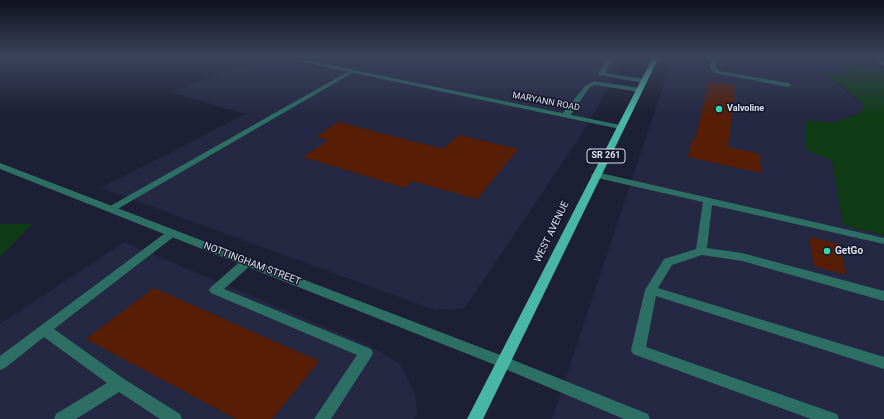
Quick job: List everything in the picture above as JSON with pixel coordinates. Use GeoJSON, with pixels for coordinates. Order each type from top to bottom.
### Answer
{"type":"FeatureCollection","features":[{"type":"Feature","properties":{"kind":"main road","name":"WEST AVENUE"},"geometry":{"type":"LineString","coordinates":[[475,419],[620,126],[646,77]]}},
{"type":"Feature","properties":{"kind":"street"},"geometry":{"type":"LineString","coordinates":[[110,209],[343,77]]}},
{"type":"Feature","properties":{"kind":"street","name":"MARYANN ROAD"},"geometry":{"type":"LineString","coordinates":[[373,77],[620,126]]}},
{"type":"Feature","properties":{"kind":"street"},"geometry":{"type":"LineString","coordinates":[[617,77],[644,81]]}},
{"type":"Feature","properties":{"kind":"street"},"geometry":{"type":"LineString","coordinates":[[737,77],[788,85]]}},
{"type":"Feature","properties":{"kind":"street"},"geometry":{"type":"LineString","coordinates":[[566,116],[588,86],[594,83],[639,90]]}},
{"type":"Feature","properties":{"kind":"street","name":"NOTTINGHAM STREET"},"geometry":{"type":"LineString","coordinates":[[0,166],[504,362],[642,419]]}},
{"type":"Feature","properties":{"kind":"street"},"geometry":{"type":"LineString","coordinates":[[596,175],[884,241]]}},
{"type":"Feature","properties":{"kind":"street"},"geometry":{"type":"LineString","coordinates":[[701,251],[708,201]]}},
{"type":"Feature","properties":{"kind":"street"},"geometry":{"type":"LineString","coordinates":[[0,364],[172,233]]}},
{"type":"Feature","properties":{"kind":"street"},"geometry":{"type":"LineString","coordinates":[[831,419],[638,350],[652,290],[668,262],[701,251],[742,257],[884,296]]}},
{"type":"Feature","properties":{"kind":"street"},"geometry":{"type":"LineString","coordinates":[[247,262],[215,290],[366,353],[322,419]]}},
{"type":"Feature","properties":{"kind":"street"},"geometry":{"type":"LineString","coordinates":[[652,290],[884,363]]}},
{"type":"Feature","properties":{"kind":"street"},"geometry":{"type":"LineString","coordinates":[[44,329],[119,384],[174,419]]}},
{"type":"Feature","properties":{"kind":"street"},"geometry":{"type":"LineString","coordinates":[[62,419],[119,384]]}},
{"type":"Feature","properties":{"kind":"shaded area"},"geometry":{"type":"Polygon","coordinates":[[[210,77],[615,77],[583,132],[465,308],[435,310],[101,188],[245,114],[171,92],[210,77]]]}},
{"type":"Feature","properties":{"kind":"shaded area"},"geometry":{"type":"Polygon","coordinates":[[[666,77],[827,77],[865,106],[858,115],[831,123],[805,120],[832,160],[843,225],[884,235],[884,419],[552,419],[666,77]]]}},
{"type":"Feature","properties":{"kind":"shaded area"},"geometry":{"type":"Polygon","coordinates":[[[124,242],[372,347],[399,363],[415,393],[417,413],[414,419],[0,419],[0,324],[124,242]]]}},
{"type":"Feature","properties":{"kind":"green space"},"geometry":{"type":"Polygon","coordinates":[[[828,77],[884,77],[884,235],[843,225],[832,160],[806,150],[805,120],[831,123],[858,115],[865,106],[828,77]]]}},
{"type":"Feature","properties":{"kind":"green space"},"geometry":{"type":"Polygon","coordinates":[[[0,224],[32,224],[0,257],[0,224]]]}},
{"type":"Feature","properties":{"kind":"building"},"geometry":{"type":"Polygon","coordinates":[[[709,81],[735,85],[728,147],[760,154],[761,173],[688,157],[692,140],[695,140],[709,81]]]}},
{"type":"Feature","properties":{"kind":"building"},"geometry":{"type":"Polygon","coordinates":[[[338,122],[443,149],[459,135],[518,149],[477,199],[412,181],[405,188],[303,157],[329,140],[316,137],[338,122]]]}},
{"type":"Feature","properties":{"kind":"building"},"geometry":{"type":"Polygon","coordinates":[[[809,237],[839,244],[846,275],[814,266],[809,237]]]}},
{"type":"Feature","properties":{"kind":"building"},"geometry":{"type":"Polygon","coordinates":[[[154,288],[319,361],[272,419],[236,419],[86,339],[154,288]]]}},
{"type":"Feature","properties":{"kind":"place","name":"Valvoline"},"geometry":{"type":"Point","coordinates":[719,109]}},
{"type":"Feature","properties":{"kind":"place","name":"GetGo"},"geometry":{"type":"Point","coordinates":[827,251]}}]}
